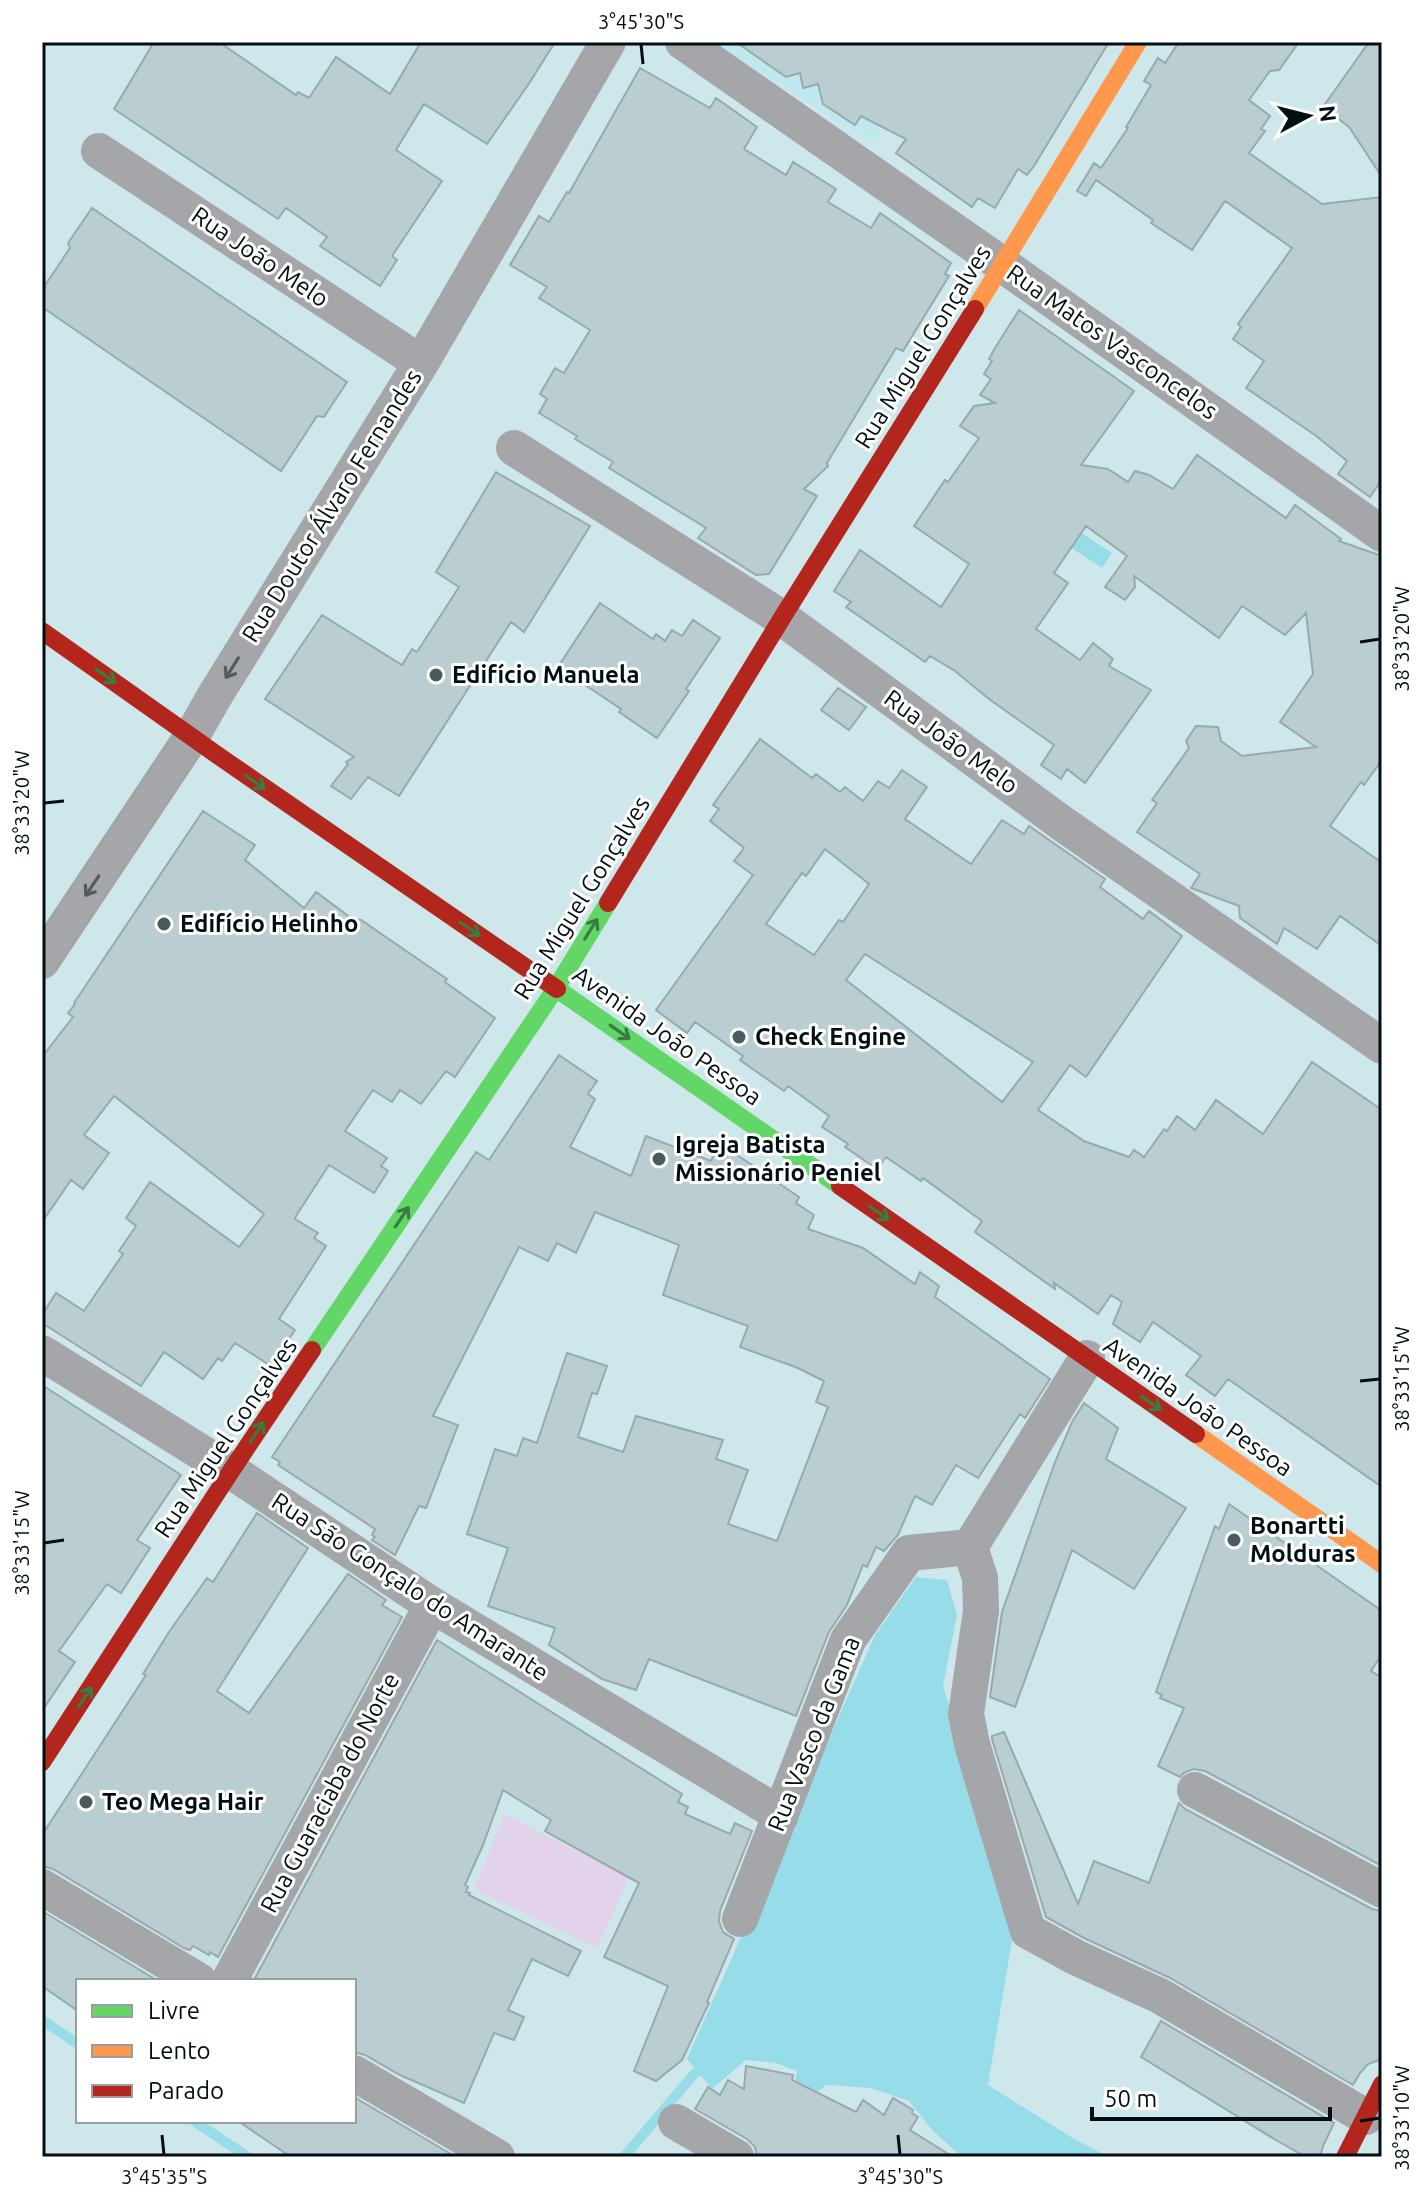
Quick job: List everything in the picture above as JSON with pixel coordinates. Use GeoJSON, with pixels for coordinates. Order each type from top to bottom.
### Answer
{"type":"FeatureCollection","features":[{"type":"Feature","properties":{"kind":"street","name":"Rua Doutor Álvaro Fernandes"},"geometry":{"type":"LineString","coordinates":[[42,961],[192,736],[421,363],[608,42]]}},
{"type":"Feature","properties":{"kind":"street","name":"Rua Matos Vasconcelos"},"geometry":{"type":"LineString","coordinates":[[683,42],[1382,534]]}},
{"type":"Feature","properties":{"kind":"street","name":"Rua Miguel Gonçalves"},"geometry":{"type":"LineString","coordinates":[[42,1762],[231,1471],[556,988],[1138,42]]}},
{"type":"Feature","properties":{"kind":"street","name":"Rua João Melo"},"geometry":{"type":"LineString","coordinates":[[99,151],[421,363]]}},
{"type":"Feature","properties":{"kind":"street","name":"Rua João Melo"},"geometry":{"type":"LineString","coordinates":[[514,448],[782,618],[1063,824],[1382,1046]]}},
{"type":"Feature","properties":{"kind":"street","name":"Avenida João Pessoa"},"geometry":{"type":"LineString","coordinates":[[42,631],[1382,1564]]}},
{"type":"Feature","properties":{"kind":"street","name":"Rua São Gonçalo do Amarante"},"geometry":{"type":"LineString","coordinates":[[42,1353],[231,1471],[432,1605],[781,1815]]}},
{"type":"Feature","properties":{"kind":"street"},"geometry":{"type":"LineString","coordinates":[[1087,1358],[970,1547],[980,1578],[981,1611],[966,1714],[972,1744],[1028,1931],[1075,1957],[1160,1996],[1366,2117]]}},
{"type":"Feature","properties":{"kind":"street","name":"Rua Vasco da Gama"},"geometry":{"type":"LineString","coordinates":[[740,1919],[848,1640],[909,1553],[970,1547]]}},
{"type":"Feature","properties":{"kind":"street","name":"Rua Guaraciaba do Norte"},"geometry":{"type":"LineString","coordinates":[[230,1979],[432,1605]]}},
{"type":"Feature","properties":{"kind":"street"},"geometry":{"type":"LineString","coordinates":[[1195,1790],[1382,1890]]}},
{"type":"Feature","properties":{"kind":"street"},"geometry":{"type":"LineString","coordinates":[[42,1887],[196,1979]]}},
{"type":"Feature","properties":{"kind":"street"},"geometry":{"type":"LineString","coordinates":[[356,2074],[497,2157]]}},
{"type":"Feature","properties":{"kind":"street"},"geometry":{"type":"LineString","coordinates":[[1345,2157],[1382,2084]]}},
{"type":"Feature","properties":{"kind":"street"},"geometry":{"type":"LineString","coordinates":[[676,2122],[736,2157]]}},
{"type":"Feature","properties":{"kind":"shaded area"},"geometry":{"type":"Polygon","coordinates":[[[709,42],[933,42],[873,142],[709,42]]]}},
{"type":"Feature","properties":{"kind":"shaded area"},"geometry":{"type":"Polygon","coordinates":[[[1080,532],[1112,553],[1102,568],[1070,547],[1080,532]]]}},
{"type":"Feature","properties":{"kind":"shaded area"},"geometry":{"type":"Polygon","coordinates":[[[916,1577],[947,1580],[957,1615],[943,1686],[1016,1916],[988,2085],[1109,2157],[962,2157],[933,2131],[909,2101],[871,2088],[826,2085],[806,2101],[792,2094],[797,2071],[776,2063],[746,2060],[712,2089],[687,2059],[875,1635],[916,1577]]]}},
{"type":"Feature","properties":{"kind":"shaded area"},"geometry":{"type":"Polygon","coordinates":[[[504,1814],[629,1878],[597,1948],[474,1890],[504,1814]]]}},
{"type":"Feature","properties":{"kind":"building"},"geometry":{"type":"Polygon","coordinates":[[[154,42],[219,42],[296,95],[298,92],[309,98],[336,57],[390,94],[421,42],[555,42],[487,144],[424,104],[396,150],[442,181],[392,256],[397,260],[380,286],[320,246],[327,237],[286,208],[278,219],[114,109],[154,42]]]}},
{"type":"Feature","properties":{"kind":"building"},"geometry":{"type":"Polygon","coordinates":[[[736,42],[1109,42],[1034,166],[1027,175],[1018,169],[995,208],[978,198],[972,207],[896,153],[906,139],[861,116],[855,125],[823,104],[818,84],[803,88],[800,73],[786,77],[736,42]]]}},
{"type":"Feature","properties":{"kind":"building"},"geometry":{"type":"Polygon","coordinates":[[[1179,42],[1299,42],[1279,70],[1270,71],[1249,100],[1270,116],[1261,129],[1265,131],[1249,153],[1322,204],[1382,197],[1382,479],[1370,497],[1338,474],[1347,461],[1246,388],[1264,361],[1233,339],[1241,327],[1238,324],[1292,248],[1225,201],[1192,250],[1096,180],[1086,196],[1077,191],[1094,163],[1101,168],[1128,128],[1151,85],[1144,81],[1158,58],[1165,63],[1179,42]]]}},
{"type":"Feature","properties":{"kind":"building"},"geometry":{"type":"Polygon","coordinates":[[[1369,42],[1382,42],[1382,177],[1349,127],[1323,107],[1369,42]]]}},
{"type":"Feature","properties":{"kind":"building"},"geometry":{"type":"Polygon","coordinates":[[[640,68],[710,108],[716,98],[757,127],[744,149],[786,175],[793,162],[836,189],[828,202],[871,228],[880,213],[951,263],[945,274],[949,276],[903,351],[896,348],[828,466],[804,489],[817,496],[769,574],[756,575],[698,538],[706,528],[609,468],[613,462],[539,413],[547,399],[540,394],[555,368],[564,373],[590,330],[539,298],[547,287],[510,265],[539,216],[549,222],[569,193],[640,68]]]}},
{"type":"Feature","properties":{"kind":"building"},"geometry":{"type":"Polygon","coordinates":[[[92,208],[347,382],[324,417],[317,416],[281,471],[42,307],[42,290],[92,208]]]}},
{"type":"Feature","properties":{"kind":"building"},"geometry":{"type":"Polygon","coordinates":[[[1019,310],[1134,391],[1081,465],[1108,469],[1128,482],[1135,471],[1173,489],[1197,455],[1286,518],[1295,505],[1341,539],[1339,541],[1382,556],[1382,760],[1364,785],[1361,782],[1330,826],[1382,863],[1382,946],[1340,916],[1317,949],[1284,928],[1277,944],[1240,918],[1239,906],[1191,888],[1200,874],[1137,832],[1157,803],[1152,800],[1189,748],[1186,741],[1196,726],[1218,727],[1221,741],[1242,756],[1316,747],[1280,722],[1313,674],[1306,613],[1285,635],[1242,606],[1219,638],[1134,576],[1135,587],[1125,600],[1105,587],[1127,556],[1086,526],[1054,573],[1068,583],[1036,629],[1080,660],[1093,643],[1113,659],[1109,666],[1151,690],[1085,783],[1067,769],[1061,779],[1041,765],[1054,745],[955,671],[930,656],[925,662],[846,607],[851,602],[834,591],[860,550],[941,607],[969,564],[914,526],[979,438],[960,426],[974,406],[995,403],[980,395],[991,379],[984,374],[995,348],[1019,310]]]}},
{"type":"Feature","properties":{"kind":"building"},"geometry":{"type":"Polygon","coordinates":[[[496,472],[590,526],[524,632],[511,622],[399,796],[368,777],[351,799],[331,786],[348,764],[346,762],[354,757],[265,699],[322,615],[402,665],[412,649],[417,652],[459,587],[436,572],[496,472]]]}},
{"type":"Feature","properties":{"kind":"building"},"geometry":{"type":"Polygon","coordinates":[[[600,603],[653,639],[656,634],[665,641],[672,630],[682,636],[693,620],[720,638],[657,738],[619,712],[621,709],[558,667],[600,603]]]}},
{"type":"Feature","properties":{"kind":"building"},"geometry":{"type":"Polygon","coordinates":[[[838,688],[866,707],[849,730],[821,710],[838,688]]]}},
{"type":"Feature","properties":{"kind":"building"},"geometry":{"type":"Polygon","coordinates":[[[760,739],[812,778],[816,774],[840,792],[845,787],[863,801],[878,781],[889,788],[902,770],[927,787],[905,819],[971,864],[1002,820],[1024,834],[1029,826],[1105,879],[1100,887],[1143,919],[1149,911],[1182,936],[1086,1077],[1070,1065],[1038,1110],[1084,1141],[1129,1157],[1134,1150],[1144,1157],[1177,1116],[1195,1130],[1216,1100],[1263,1134],[1312,1062],[1382,1110],[1382,1487],[1228,1379],[1215,1396],[1186,1375],[1201,1356],[1153,1322],[1140,1342],[1113,1324],[1122,1302],[1111,1295],[1098,1314],[1054,1283],[1055,1289],[975,1232],[982,1221],[923,1178],[921,1181],[886,1157],[877,1169],[822,1127],[829,1116],[788,1086],[784,1091],[740,1060],[743,1056],[695,1022],[687,1033],[656,1010],[753,875],[734,861],[744,848],[710,821],[719,809],[713,805],[760,739]],[[825,849],[806,876],[802,873],[766,924],[814,955],[839,920],[843,922],[869,884],[825,849]],[[865,954],[846,980],[1002,1102],[1033,1062],[865,954]]]}},
{"type":"Feature","properties":{"kind":"building"},"geometry":{"type":"Polygon","coordinates":[[[203,811],[255,845],[245,860],[304,908],[316,892],[447,979],[445,982],[495,1018],[455,1077],[446,1071],[421,1104],[400,1090],[392,1102],[373,1090],[345,1131],[387,1158],[381,1166],[388,1171],[374,1193],[329,1165],[296,1216],[295,1219],[318,1233],[314,1238],[326,1246],[279,1319],[295,1330],[271,1366],[235,1343],[222,1361],[218,1358],[203,1379],[164,1352],[141,1386],[42,1323],[42,1315],[56,1293],[84,1311],[123,1254],[119,1251],[136,1226],[126,1218],[150,1182],[239,1247],[264,1214],[114,1096],[84,1135],[109,1153],[83,1189],[71,1180],[42,1222],[42,1057],[73,1017],[68,1013],[74,1003],[203,811]]]}},
{"type":"Feature","properties":{"kind":"building"},"geometry":{"type":"Polygon","coordinates":[[[559,1055],[597,1081],[588,1094],[595,1099],[570,1147],[631,1176],[646,1136],[711,1161],[718,1142],[799,1197],[796,1203],[814,1215],[808,1229],[863,1248],[915,1284],[920,1272],[939,1286],[935,1297],[1050,1379],[1025,1418],[1020,1414],[978,1478],[956,1465],[932,1505],[915,1496],[898,1535],[884,1551],[876,1547],[867,1567],[863,1565],[847,1605],[829,1632],[796,1716],[649,1659],[636,1690],[602,1679],[549,1645],[555,1628],[488,1606],[508,1548],[467,1534],[495,1449],[517,1456],[523,1438],[537,1443],[567,1353],[607,1366],[597,1394],[592,1393],[578,1437],[623,1452],[636,1416],[723,1440],[716,1459],[748,1470],[728,1524],[777,1541],[828,1407],[816,1402],[824,1381],[740,1347],[748,1326],[663,1295],[679,1245],[595,1212],[576,1253],[557,1243],[548,1261],[519,1247],[433,1416],[458,1425],[426,1508],[419,1506],[395,1555],[372,1540],[375,1529],[278,1465],[280,1462],[272,1457],[476,1152],[489,1160],[559,1055]]]}},
{"type":"Feature","properties":{"kind":"building"},"geometry":{"type":"Polygon","coordinates":[[[42,1385],[181,1475],[137,1540],[150,1548],[121,1593],[107,1584],[59,1651],[75,1662],[42,1711],[42,1385]]]}},
{"type":"Feature","properties":{"kind":"building"},"geometry":{"type":"Polygon","coordinates":[[[1084,1403],[1118,1428],[1106,1459],[1186,1508],[1134,1589],[1072,1550],[1015,1707],[990,1697],[1002,1612],[1055,1462],[1084,1403]]]}},
{"type":"Feature","properties":{"kind":"building"},"geometry":{"type":"Polygon","coordinates":[[[1229,1504],[1382,1611],[1382,1654],[1371,1671],[1382,1678],[1382,1866],[1205,1771],[1194,1769],[1180,1777],[1158,1766],[1184,1708],[1160,1698],[1162,1695],[1156,1692],[1215,1526],[1219,1529],[1229,1504]]]}},
{"type":"Feature","properties":{"kind":"building"},"geometry":{"type":"Polygon","coordinates":[[[257,1513],[308,1548],[217,1691],[249,1713],[348,1574],[386,1600],[382,1605],[402,1617],[218,1957],[193,1946],[190,1950],[184,1948],[53,1869],[42,1866],[42,1835],[146,1675],[143,1674],[169,1632],[207,1578],[213,1582],[257,1513]]]}},
{"type":"Feature","properties":{"kind":"building"},"geometry":{"type":"Polygon","coordinates":[[[437,1640],[682,1794],[678,1802],[688,1807],[685,1814],[730,1834],[735,1823],[752,1831],[720,1911],[719,1921],[723,1932],[734,1939],[682,2060],[656,2081],[634,2071],[668,1986],[604,1957],[639,1883],[545,1831],[551,1820],[503,1790],[465,1885],[468,1887],[466,1892],[581,1951],[568,1976],[532,1959],[508,2010],[524,2017],[514,2040],[494,2033],[464,2103],[356,2053],[356,1979],[255,1978],[437,1640]]]}},
{"type":"Feature","properties":{"kind":"building"},"geometry":{"type":"Polygon","coordinates":[[[1004,1732],[1078,1904],[1094,1861],[1149,1883],[1179,1803],[1372,1909],[1382,1911],[1382,2059],[1368,2064],[1353,2085],[1170,1978],[1046,1917],[992,1739],[992,1736],[1004,1732]]]}},
{"type":"Feature","properties":{"kind":"building"},"geometry":{"type":"Polygon","coordinates":[[[42,1911],[155,1979],[76,1979],[76,2010],[42,1986],[42,1911]]]}},
{"type":"Feature","properties":{"kind":"building"},"geometry":{"type":"Polygon","coordinates":[[[1161,2021],[1334,2123],[1320,2157],[1306,2157],[1141,2057],[1161,2021]]]}},
{"type":"Feature","properties":{"kind":"building"},"geometry":{"type":"Polygon","coordinates":[[[746,2066],[793,2075],[792,2080],[856,2112],[863,2100],[884,2115],[893,2098],[913,2110],[912,2113],[918,2117],[910,2130],[953,2157],[757,2157],[755,2147],[747,2139],[695,2109],[708,2087],[720,2095],[728,2080],[744,2089],[746,2066]]]}},
{"type":"Feature","properties":{"kind":"building"},"geometry":{"type":"Polygon","coordinates":[[[356,2098],[456,2157],[291,2157],[241,2123],[356,2123],[356,2098]]]}},
{"type":"Feature","properties":{"kind":"waterway"},"geometry":{"type":"LineString","coordinates":[[42,2020],[76,2043]]}},
{"type":"Feature","properties":{"kind":"waterway"},"geometry":{"type":"LineString","coordinates":[[624,2157],[694,2074],[709,2065]]}},
{"type":"Feature","properties":{"kind":"waterway"},"geometry":{"type":"LineString","coordinates":[[197,2123],[248,2157]]}},
{"type":"Feature","properties":{"kind":"traffic: fast"},"geometry":{"type":"LineString","coordinates":[[312,1350],[556,988],[608,903]]}},
{"type":"Feature","properties":{"kind":"traffic: fast"},"geometry":{"type":"LineString","coordinates":[[557,989],[840,1186]]}},
{"type":"Feature","properties":{"kind":"traffic: slow"},"geometry":{"type":"LineString","coordinates":[[975,309],[1138,42]]}},
{"type":"Feature","properties":{"kind":"traffic: slow"},"geometry":{"type":"LineString","coordinates":[[1196,1434],[1382,1564]]}},
{"type":"Feature","properties":{"kind":"traffic: jam"},"geometry":{"type":"LineString","coordinates":[[608,903],[975,309]]}},
{"type":"Feature","properties":{"kind":"traffic: jam"},"geometry":{"type":"LineString","coordinates":[[42,631],[557,989]]}},
{"type":"Feature","properties":{"kind":"traffic: jam"},"geometry":{"type":"LineString","coordinates":[[840,1186],[1196,1434]]}},
{"type":"Feature","properties":{"kind":"traffic: jam"},"geometry":{"type":"LineString","coordinates":[[42,1762],[312,1350]]}},
{"type":"Feature","properties":{"kind":"traffic: jam"},"geometry":{"type":"LineString","coordinates":[[1345,2157],[1382,2084]]}},
{"type":"Feature","properties":{"kind":"place","name":"Edifício Manuela"},"geometry":{"type":"Point","coordinates":[436,675]}},
{"type":"Feature","properties":{"kind":"place","name":"Edifício Helinho"},"geometry":{"type":"Point","coordinates":[164,924]}},
{"type":"Feature","properties":{"kind":"place","name":"Check Engine"},"geometry":{"type":"Point","coordinates":[739,1037]}},
{"type":"Feature","properties":{"kind":"place","name":"Igreja Batista Missionário Peniel"},"geometry":{"type":"Point","coordinates":[659,1159]}},
{"type":"Feature","properties":{"kind":"place","name":"Bonartti Molduras"},"geometry":{"type":"Point","coordinates":[1234,1540]}},
{"type":"Feature","properties":{"kind":"place","name":"Teo Mega Hair"},"geometry":{"type":"Point","coordinates":[86,1802]}}]}
